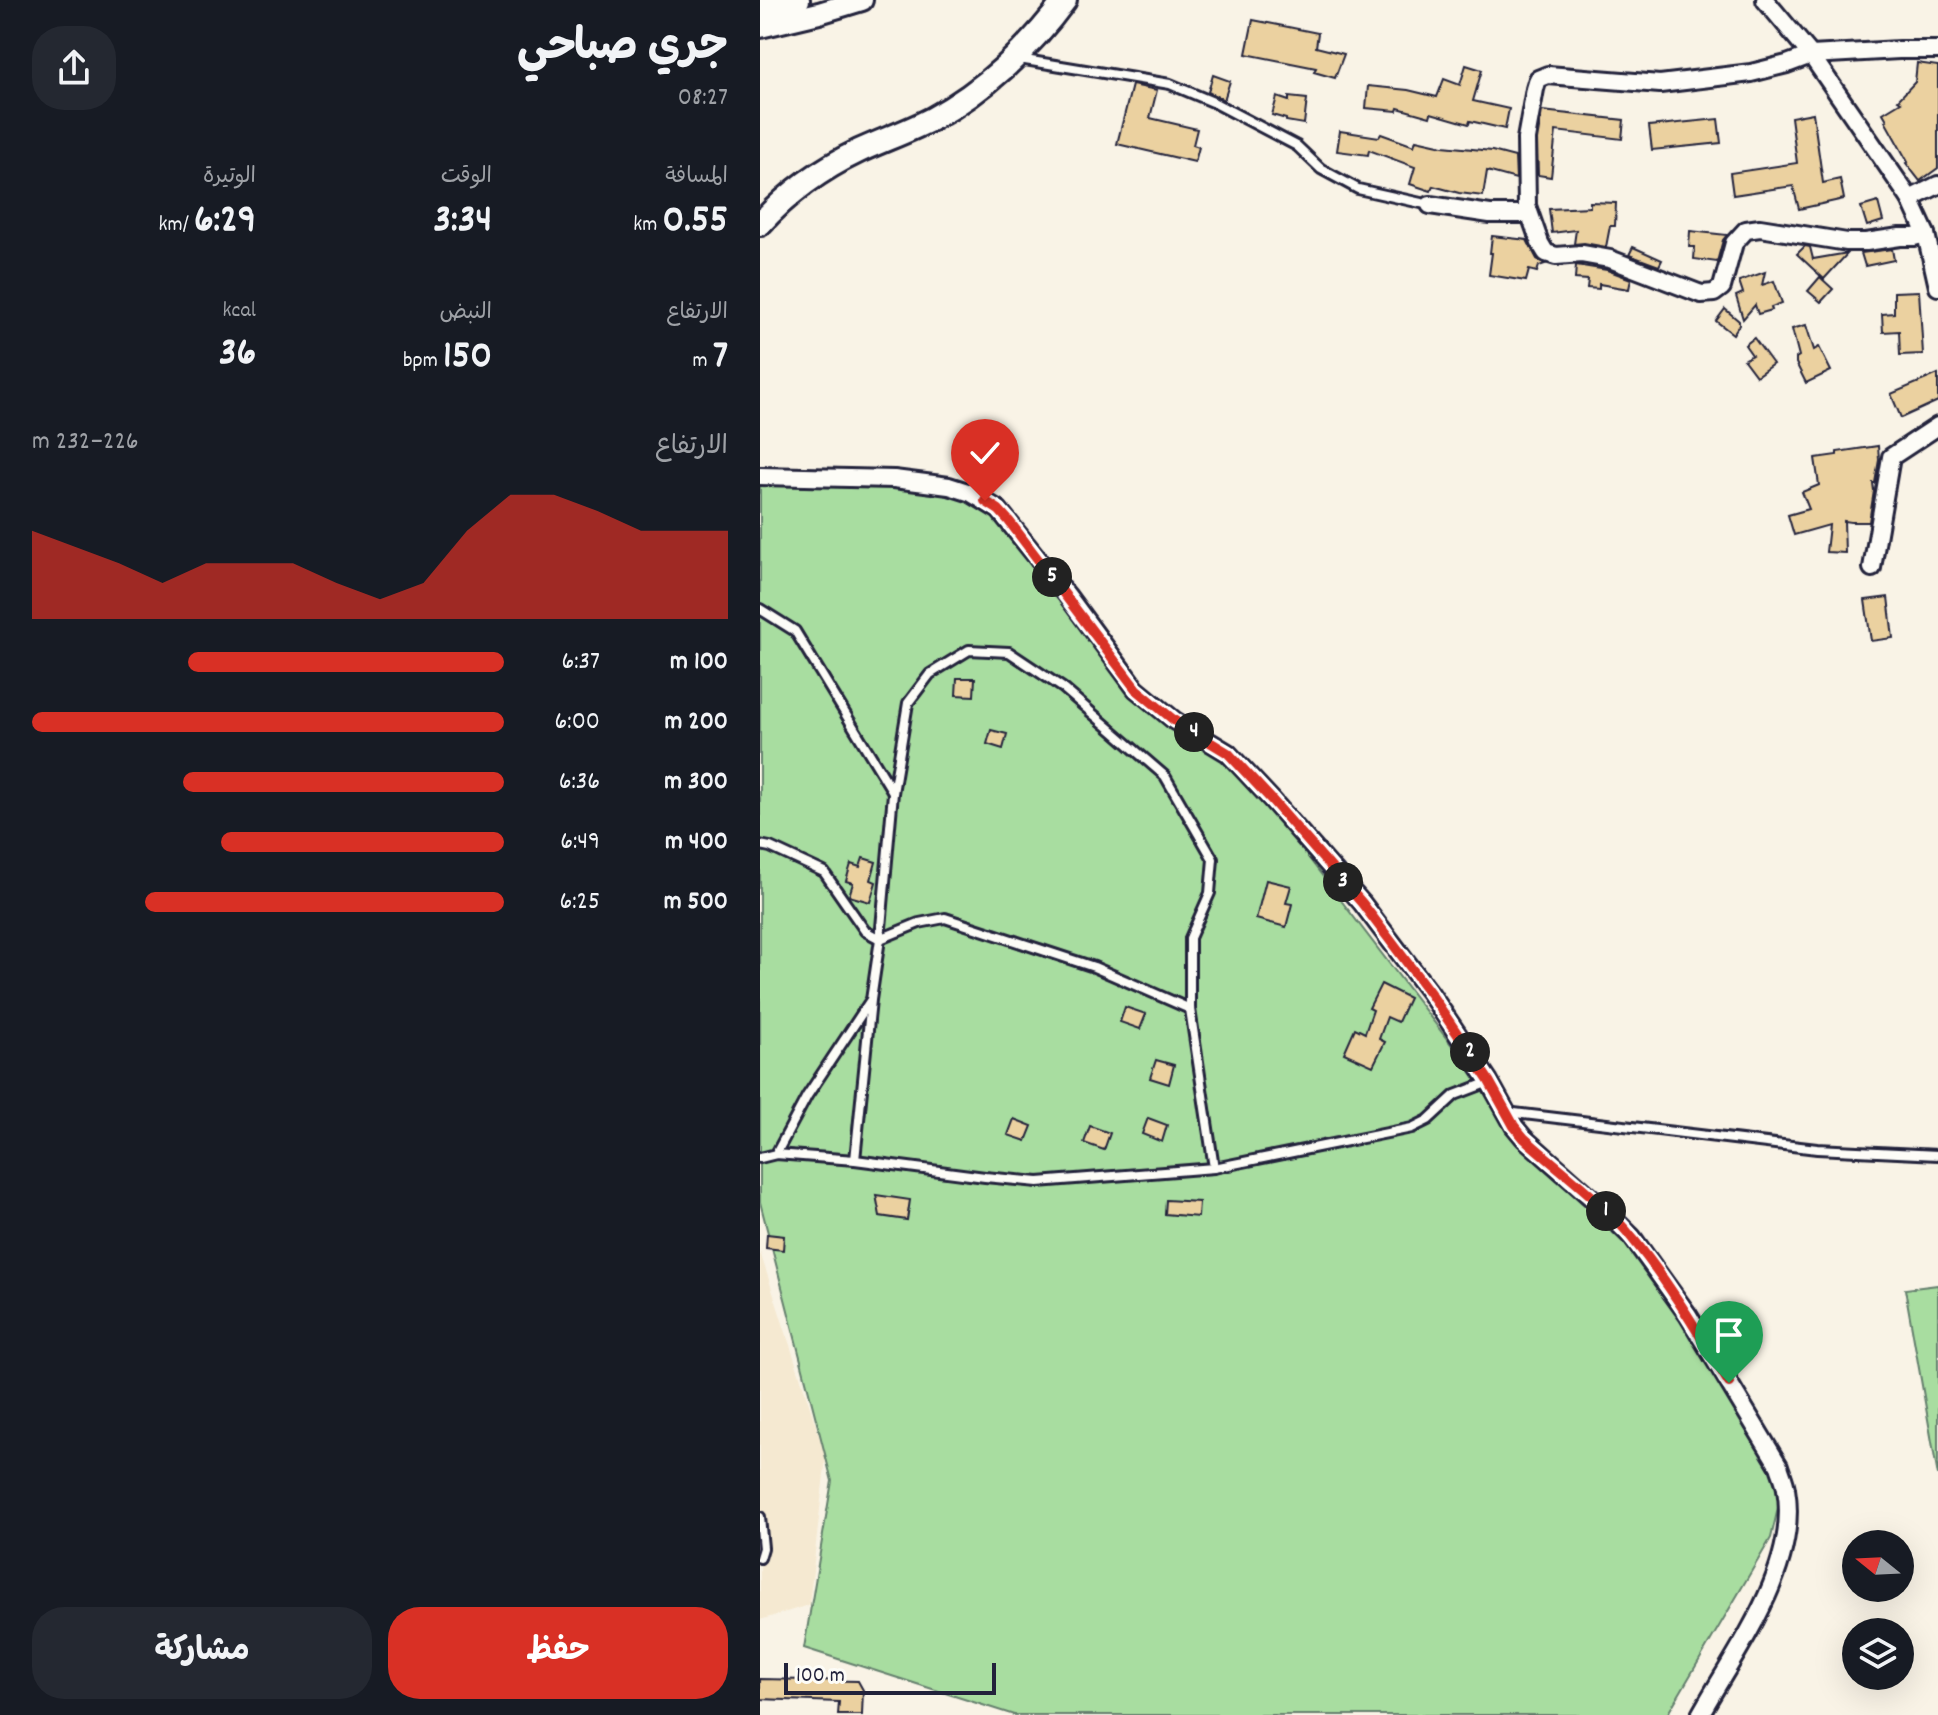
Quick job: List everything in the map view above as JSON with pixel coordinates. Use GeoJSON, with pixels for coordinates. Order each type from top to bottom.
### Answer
{"type":"FeatureCollection","features":[{"type":"Feature","properties":{"kind":"main road"},"geometry":{"type":"LineString","coordinates":[[760,224],[813,176],[957,104],[1014,58],[1065,0]]}},
{"type":"Feature","properties":{"kind":"street"},"geometry":{"type":"LineString","coordinates":[[760,9],[799,0]]}},
{"type":"Feature","properties":{"kind":"street"},"geometry":{"type":"LineString","coordinates":[[760,27],[862,0]]}},
{"type":"Feature","properties":{"kind":"street"},"geometry":{"type":"LineString","coordinates":[[1772,6],[1811,55],[1910,199],[1931,246],[1938,287]]}},
{"type":"Feature","properties":{"kind":"street"},"geometry":{"type":"LineString","coordinates":[[1931,246],[1914,237],[1847,242],[1760,228],[1746,230],[1734,243],[1722,287],[1714,293],[1701,294],[1610,259],[1582,254],[1556,256],[1546,253],[1529,214],[1526,139],[1535,89],[1542,76],[1660,84],[1751,73],[1811,55],[1938,50]]}},
{"type":"Feature","properties":{"kind":"street"},"geometry":{"type":"LineString","coordinates":[[1910,199],[1938,185]]}},
{"type":"Feature","properties":{"kind":"street"},"geometry":{"type":"LineString","coordinates":[[1430,205],[1490,214],[1529,214]]}},
{"type":"Feature","properties":{"kind":"street"},"geometry":{"type":"LineString","coordinates":[[1872,568],[1891,457],[1938,426]]}},
{"type":"Feature","properties":{"kind":"street"},"geometry":{"type":"LineString","coordinates":[[760,476],[894,479],[949,486],[971,493],[999,510],[1136,689],[1175,721],[1236,760],[1362,903],[1430,993],[1524,1138],[1632,1237],[1688,1315],[1779,1466],[1786,1489],[1788,1528],[1773,1585],[1700,1715]]}},
{"type":"Feature","properties":{"kind":"lane"},"geometry":{"type":"LineString","coordinates":[[1014,58],[1170,84],[1213,102],[1297,146],[1321,169],[1358,189],[1430,205]]}},
{"type":"Feature","properties":{"kind":"lane"},"geometry":{"type":"LineString","coordinates":[[760,609],[795,631],[893,793]]}},
{"type":"Feature","properties":{"kind":"lane"},"geometry":{"type":"LineString","coordinates":[[855,1160],[893,793],[908,703],[930,674],[969,650],[1009,652],[1063,688],[1165,776],[1213,859],[1210,893],[1190,938],[1190,1009],[1214,1168]]}},
{"type":"Feature","properties":{"kind":"lane"},"geometry":{"type":"LineString","coordinates":[[760,845],[824,872],[865,931],[880,939]]}},
{"type":"Feature","properties":{"kind":"lane"},"geometry":{"type":"LineString","coordinates":[[880,939],[919,923],[945,918],[1094,967],[1190,1009]]}},
{"type":"Feature","properties":{"kind":"lane"},"geometry":{"type":"LineString","coordinates":[[776,1154],[807,1096],[871,1000]]}},
{"type":"Feature","properties":{"kind":"lane"},"geometry":{"type":"LineString","coordinates":[[760,1158],[776,1154],[855,1160],[1038,1182],[1214,1168],[1412,1128],[1428,1120],[1455,1095],[1489,1081]]}},
{"type":"Feature","properties":{"kind":"lane"},"geometry":{"type":"LineString","coordinates":[[1506,1112],[1817,1149],[1938,1155]]}},
{"type":"Feature","properties":{"kind":"lane"},"geometry":{"type":"LineString","coordinates":[[760,1517],[763,1548],[760,1558]]}},
{"type":"Feature","properties":{"kind":"shaded area"},"geometry":{"type":"Polygon","coordinates":[[[760,1252],[826,1457],[809,1605],[760,1620],[760,1252]]]}},
{"type":"Feature","properties":{"kind":"green space"},"geometry":{"type":"Polygon","coordinates":[[[760,482],[930,489],[994,507],[1143,707],[1233,759],[1502,1111],[1614,1214],[1784,1482],[1771,1538],[1667,1715],[1014,1715],[804,1648],[832,1481],[760,1202],[760,482]]]}},
{"type":"Feature","properties":{"kind":"green space"},"geometry":{"type":"Polygon","coordinates":[[[1938,1285],[1938,1476],[1905,1289],[1938,1285]]]}},
{"type":"Feature","properties":{"kind":"building"},"geometry":{"type":"Polygon","coordinates":[[[1253,20],[1318,33],[1316,47],[1344,54],[1335,78],[1314,72],[1316,68],[1246,54],[1253,20]]]}},
{"type":"Feature","properties":{"kind":"building"},"geometry":{"type":"Polygon","coordinates":[[[1917,63],[1938,66],[1938,168],[1920,181],[1906,163],[1883,113],[1901,102],[1898,100],[1915,82],[1917,63]]]}},
{"type":"Feature","properties":{"kind":"building"},"geometry":{"type":"Polygon","coordinates":[[[1466,65],[1482,70],[1473,101],[1509,109],[1505,129],[1470,121],[1469,124],[1431,113],[1430,117],[1398,108],[1397,111],[1366,108],[1368,86],[1437,97],[1444,79],[1460,85],[1466,65]]]}},
{"type":"Feature","properties":{"kind":"building"},"geometry":{"type":"Polygon","coordinates":[[[1213,75],[1230,81],[1224,100],[1208,92],[1213,75]]]}},
{"type":"Feature","properties":{"kind":"building"},"geometry":{"type":"Polygon","coordinates":[[[1132,85],[1157,90],[1150,118],[1197,129],[1193,145],[1199,147],[1195,162],[1117,144],[1132,85]]]}},
{"type":"Feature","properties":{"kind":"building"},"geometry":{"type":"Polygon","coordinates":[[[1277,97],[1289,101],[1289,97],[1307,99],[1304,124],[1272,115],[1277,97]]]}},
{"type":"Feature","properties":{"kind":"building"},"geometry":{"type":"Polygon","coordinates":[[[1542,111],[1624,120],[1622,139],[1556,131],[1551,177],[1538,175],[1537,140],[1542,111]]]}},
{"type":"Feature","properties":{"kind":"building"},"geometry":{"type":"Polygon","coordinates":[[[1813,113],[1823,183],[1840,179],[1844,199],[1799,209],[1793,186],[1733,195],[1730,173],[1797,163],[1791,117],[1813,113]]]}},
{"type":"Feature","properties":{"kind":"building"},"geometry":{"type":"Polygon","coordinates":[[[1718,119],[1721,143],[1652,150],[1649,126],[1718,119]]]}},
{"type":"Feature","properties":{"kind":"building"},"geometry":{"type":"Polygon","coordinates":[[[1340,131],[1379,137],[1381,134],[1414,146],[1416,140],[1515,157],[1516,179],[1487,171],[1483,196],[1433,186],[1431,191],[1410,184],[1415,167],[1369,150],[1368,155],[1337,151],[1340,131]]]}},
{"type":"Feature","properties":{"kind":"building"},"geometry":{"type":"Polygon","coordinates":[[[1590,202],[1616,203],[1615,226],[1610,226],[1606,247],[1574,244],[1576,230],[1552,233],[1549,209],[1590,207],[1590,202]]]}},
{"type":"Feature","properties":{"kind":"building"},"geometry":{"type":"Polygon","coordinates":[[[1878,202],[1883,221],[1867,226],[1861,207],[1878,202]]]}},
{"type":"Feature","properties":{"kind":"building"},"geometry":{"type":"Polygon","coordinates":[[[1690,231],[1727,235],[1717,262],[1694,259],[1695,247],[1689,247],[1690,231]]]}},
{"type":"Feature","properties":{"kind":"building"},"geometry":{"type":"Polygon","coordinates":[[[1492,236],[1527,240],[1537,259],[1545,264],[1539,266],[1537,272],[1529,270],[1526,281],[1489,275],[1492,236]]]}},
{"type":"Feature","properties":{"kind":"building"},"geometry":{"type":"Polygon","coordinates":[[[1805,246],[1810,247],[1813,259],[1848,253],[1824,279],[1797,254],[1805,246]]]}},
{"type":"Feature","properties":{"kind":"building"},"geometry":{"type":"Polygon","coordinates":[[[1633,247],[1662,260],[1659,266],[1629,255],[1633,247]]]}},
{"type":"Feature","properties":{"kind":"building"},"geometry":{"type":"Polygon","coordinates":[[[1892,249],[1894,260],[1865,266],[1861,253],[1892,249]]]}},
{"type":"Feature","properties":{"kind":"building"},"geometry":{"type":"Polygon","coordinates":[[[1576,265],[1607,270],[1631,279],[1629,289],[1599,284],[1599,289],[1587,288],[1588,280],[1575,279],[1576,265]]]}},
{"type":"Feature","properties":{"kind":"building"},"geometry":{"type":"Polygon","coordinates":[[[1765,272],[1762,285],[1774,281],[1782,303],[1758,314],[1755,305],[1743,319],[1736,296],[1743,293],[1739,281],[1765,272]]]}},
{"type":"Feature","properties":{"kind":"building"},"geometry":{"type":"Polygon","coordinates":[[[1820,277],[1833,289],[1821,302],[1808,291],[1820,277]]]}},
{"type":"Feature","properties":{"kind":"building"},"geometry":{"type":"Polygon","coordinates":[[[1919,291],[1923,354],[1900,355],[1899,331],[1883,332],[1882,314],[1894,313],[1894,292],[1919,291]]]}},
{"type":"Feature","properties":{"kind":"building"},"geometry":{"type":"Polygon","coordinates":[[[1725,309],[1739,321],[1733,334],[1716,321],[1725,309]]]}},
{"type":"Feature","properties":{"kind":"building"},"geometry":{"type":"Polygon","coordinates":[[[1806,325],[1814,350],[1819,347],[1831,371],[1806,383],[1796,363],[1799,356],[1792,329],[1806,325]]]}},
{"type":"Feature","properties":{"kind":"building"},"geometry":{"type":"Polygon","coordinates":[[[1754,338],[1773,364],[1756,376],[1744,360],[1752,355],[1745,345],[1754,338]]]}},
{"type":"Feature","properties":{"kind":"building"},"geometry":{"type":"Polygon","coordinates":[[[1938,374],[1938,401],[1901,418],[1891,394],[1938,374]]]}},
{"type":"Feature","properties":{"kind":"building"},"geometry":{"type":"Polygon","coordinates":[[[1878,446],[1879,460],[1869,522],[1844,521],[1845,553],[1826,552],[1829,525],[1794,535],[1788,515],[1809,509],[1802,492],[1819,485],[1815,458],[1878,446]]]}},
{"type":"Feature","properties":{"kind":"building"},"geometry":{"type":"Polygon","coordinates":[[[1888,597],[1893,638],[1871,641],[1865,600],[1888,597]]]}},
{"type":"Feature","properties":{"kind":"building"},"geometry":{"type":"Polygon","coordinates":[[[957,678],[975,678],[974,696],[956,695],[957,678]]]}},
{"type":"Feature","properties":{"kind":"building"},"geometry":{"type":"Polygon","coordinates":[[[991,730],[1007,734],[1003,749],[987,744],[991,730]]]}},
{"type":"Feature","properties":{"kind":"building"},"geometry":{"type":"Polygon","coordinates":[[[863,858],[876,862],[871,880],[876,882],[870,902],[849,896],[853,883],[846,881],[851,864],[860,867],[863,858]]]}},
{"type":"Feature","properties":{"kind":"building"},"geometry":{"type":"Polygon","coordinates":[[[1266,880],[1291,886],[1286,903],[1292,904],[1286,927],[1256,919],[1266,880]]]}},
{"type":"Feature","properties":{"kind":"building"},"geometry":{"type":"Polygon","coordinates":[[[1381,984],[1409,998],[1398,1022],[1387,1017],[1379,1039],[1385,1042],[1373,1066],[1344,1053],[1355,1028],[1365,1033],[1373,1010],[1369,1008],[1381,984]]]}},
{"type":"Feature","properties":{"kind":"building"},"geometry":{"type":"Polygon","coordinates":[[[1125,1007],[1146,1014],[1140,1029],[1120,1022],[1125,1007]]]}},
{"type":"Feature","properties":{"kind":"building"},"geometry":{"type":"Polygon","coordinates":[[[1156,1060],[1174,1065],[1169,1084],[1150,1078],[1156,1060]]]}},
{"type":"Feature","properties":{"kind":"building"},"geometry":{"type":"Polygon","coordinates":[[[1148,1118],[1167,1125],[1162,1142],[1142,1134],[1148,1118]]]}},
{"type":"Feature","properties":{"kind":"building"},"geometry":{"type":"Polygon","coordinates":[[[1014,1119],[1032,1126],[1026,1141],[1008,1135],[1014,1119]]]}},
{"type":"Feature","properties":{"kind":"building"},"geometry":{"type":"Polygon","coordinates":[[[1090,1126],[1110,1133],[1104,1150],[1084,1143],[1090,1126]]]}},
{"type":"Feature","properties":{"kind":"building"},"geometry":{"type":"Polygon","coordinates":[[[876,1195],[910,1200],[907,1220],[880,1216],[876,1195]]]}},
{"type":"Feature","properties":{"kind":"building"},"geometry":{"type":"Polygon","coordinates":[[[1166,1200],[1199,1202],[1198,1217],[1165,1214],[1166,1200]]]}},
{"type":"Feature","properties":{"kind":"building"},"geometry":{"type":"Polygon","coordinates":[[[767,1234],[784,1236],[783,1250],[766,1248],[767,1234]]]}},
{"type":"Feature","properties":{"kind":"building"},"geometry":{"type":"Polygon","coordinates":[[[760,1679],[858,1681],[863,1690],[862,1715],[838,1715],[839,1702],[760,1699],[760,1679]]]}},
{"type":"Feature","properties":{"kind":"route"},"geometry":{"type":"LineString","coordinates":[[985,501],[1009,521],[1136,689],[1175,721],[1228,753],[1244,768],[1362,903],[1430,993],[1489,1081],[1514,1126],[1632,1237],[1688,1315],[1729,1383]]}}]}
